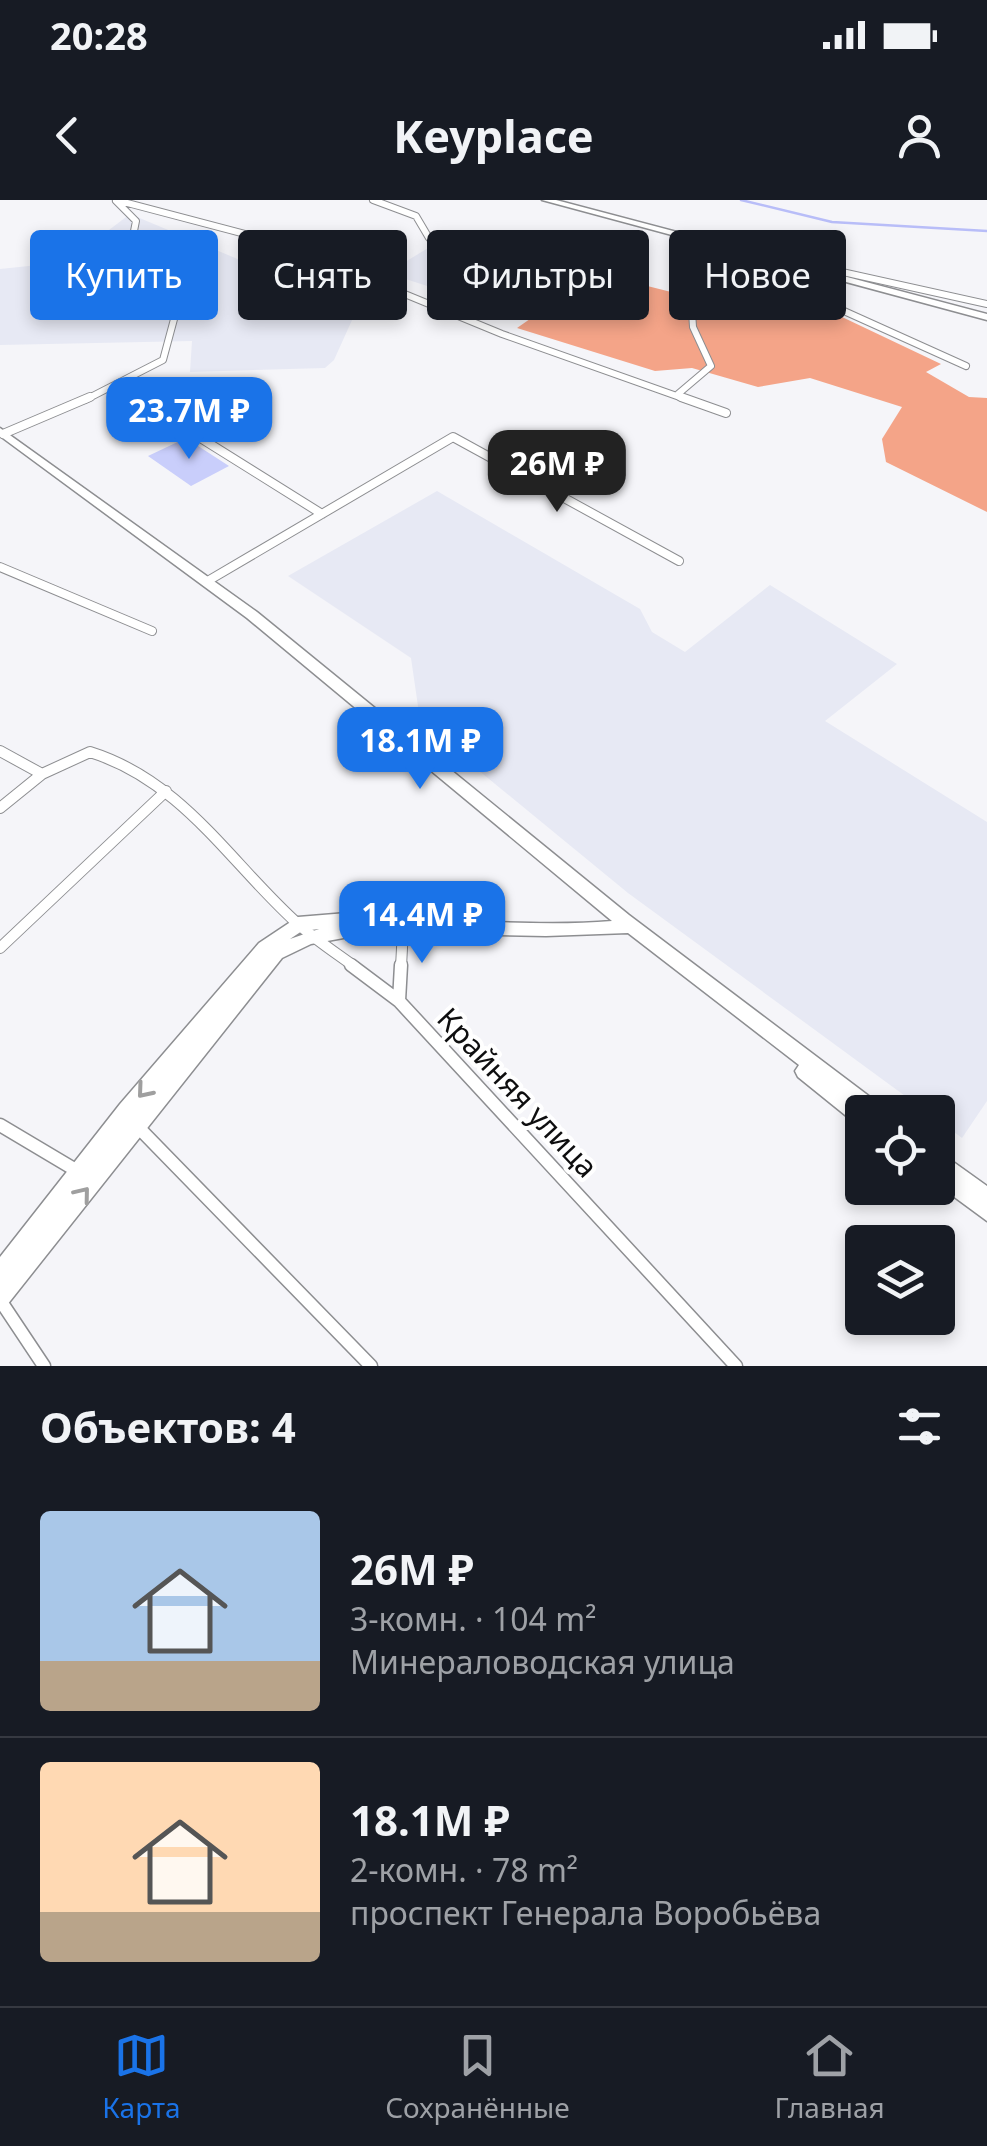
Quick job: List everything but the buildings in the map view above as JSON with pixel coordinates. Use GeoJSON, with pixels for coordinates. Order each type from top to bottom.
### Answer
{"type":"FeatureCollection","features":[{"type":"Feature","properties":{"kind":"main road"},"geometry":{"type":"LineString","coordinates":[[546,200],[669,234]]}},
{"type":"Feature","properties":{"kind":"main road"},"geometry":{"type":"LineString","coordinates":[[846,281],[987,317]]}},
{"type":"Feature","properties":{"kind":"main road"},"geometry":{"type":"LineString","coordinates":[[1,434],[206,582],[620,923],[852,1095]]}},
{"type":"Feature","properties":{"kind":"main road"},"geometry":{"type":"LineString","coordinates":[[1,434],[244,617],[845,1103]]}},
{"type":"Feature","properties":{"kind":"main road"},"geometry":{"type":"LineString","coordinates":[[0,1273],[265,948],[306,930],[354,919],[620,923]]}},
{"type":"Feature","properties":{"kind":"main road"},"geometry":{"type":"LineString","coordinates":[[0,1299],[276,953],[306,930],[620,923]]}},
{"type":"Feature","properties":{"kind":"main road"},"geometry":{"type":"LineString","coordinates":[[955,1173],[987,1198]]}},
{"type":"Feature","properties":{"kind":"main road"},"geometry":{"type":"LineString","coordinates":[[955,1187],[987,1211]]}},
{"type":"Feature","properties":{"kind":"street"},"geometry":{"type":"LineString","coordinates":[[1,434],[117,386],[164,360],[194,247],[191,242],[132,241],[136,221],[115,200]]}},
{"type":"Feature","properties":{"kind":"street"},"geometry":{"type":"LineString","coordinates":[[115,200],[283,244],[502,334],[726,412]]}},
{"type":"Feature","properties":{"kind":"street"},"geometry":{"type":"LineString","coordinates":[[372,200],[416,216],[427,235]]}},
{"type":"Feature","properties":{"kind":"street"},"geometry":{"type":"LineString","coordinates":[[846,270],[987,304]]}},
{"type":"Feature","properties":{"kind":"street"},"geometry":{"type":"LineString","coordinates":[[846,314],[966,366]]}},
{"type":"Feature","properties":{"kind":"street"},"geometry":{"type":"LineString","coordinates":[[678,394],[712,366],[693,320]]}},
{"type":"Feature","properties":{"kind":"street"},"geometry":{"type":"LineString","coordinates":[[117,386],[322,514]]}},
{"type":"Feature","properties":{"kind":"street"},"geometry":{"type":"LineString","coordinates":[[206,582],[452,436],[679,561]]}},
{"type":"Feature","properties":{"kind":"street"},"geometry":{"type":"LineString","coordinates":[[0,567],[152,632]]}},
{"type":"Feature","properties":{"kind":"street"},"geometry":{"type":"LineString","coordinates":[[0,751],[42,774],[0,808]]}},
{"type":"Feature","properties":{"kind":"street","name":"Крайняя улица"},"geometry":{"type":"LineString","coordinates":[[42,774],[90,752],[116,760],[166,791],[218,836],[306,930],[399,1001],[736,1366]]}},
{"type":"Feature","properties":{"kind":"street"},"geometry":{"type":"LineString","coordinates":[[0,948],[166,791]]}},
{"type":"Feature","properties":{"kind":"street"},"geometry":{"type":"LineString","coordinates":[[399,1001],[403,929]]}},
{"type":"Feature","properties":{"kind":"street"},"geometry":{"type":"LineString","coordinates":[[0,1125],[79,1172]]}},
{"type":"Feature","properties":{"kind":"street"},"geometry":{"type":"LineString","coordinates":[[138,1126],[371,1366]]}},
{"type":"Feature","properties":{"kind":"street"},"geometry":{"type":"LineString","coordinates":[[0,1299],[44,1366]]}},
{"type":"Feature","properties":{"kind":"shaded area"},"geometry":{"type":"Polygon","coordinates":[[[130,214],[168,230],[109,230],[130,214]]]}},
{"type":"Feature","properties":{"kind":"shaded area"},"geometry":{"type":"Polygon","coordinates":[[[427,249],[427,286],[407,279],[407,261],[427,249]]]}},
{"type":"Feature","properties":{"kind":"shaded area"},"geometry":{"type":"Polygon","coordinates":[[[218,251],[238,259],[238,320],[352,320],[334,360],[325,368],[190,372],[192,341],[0,345],[0,269],[30,266],[30,320],[218,320],[218,251]]]}},
{"type":"Feature","properties":{"kind":"shaded area"},"geometry":{"type":"Polygon","coordinates":[[[649,286],[669,291],[669,320],[846,319],[941,364],[926,372],[969,397],[987,398],[987,512],[886,462],[882,439],[902,407],[810,378],[758,387],[692,368],[655,371],[517,328],[528,320],[649,320],[649,286]]]}},
{"type":"Feature","properties":{"kind":"shaded area"},"geometry":{"type":"Polygon","coordinates":[[[437,491],[640,609],[652,632],[685,652],[770,585],[897,664],[825,721],[987,822],[987,1101],[962,1138],[955,1133],[955,1095],[904,1095],[628,893],[433,733],[419,713],[411,658],[288,576],[437,491]]]}},
{"type":"Feature","properties":{"kind":"waterway"},"geometry":{"type":"LineString","coordinates":[[741,200],[832,222],[987,231]]}}]}
